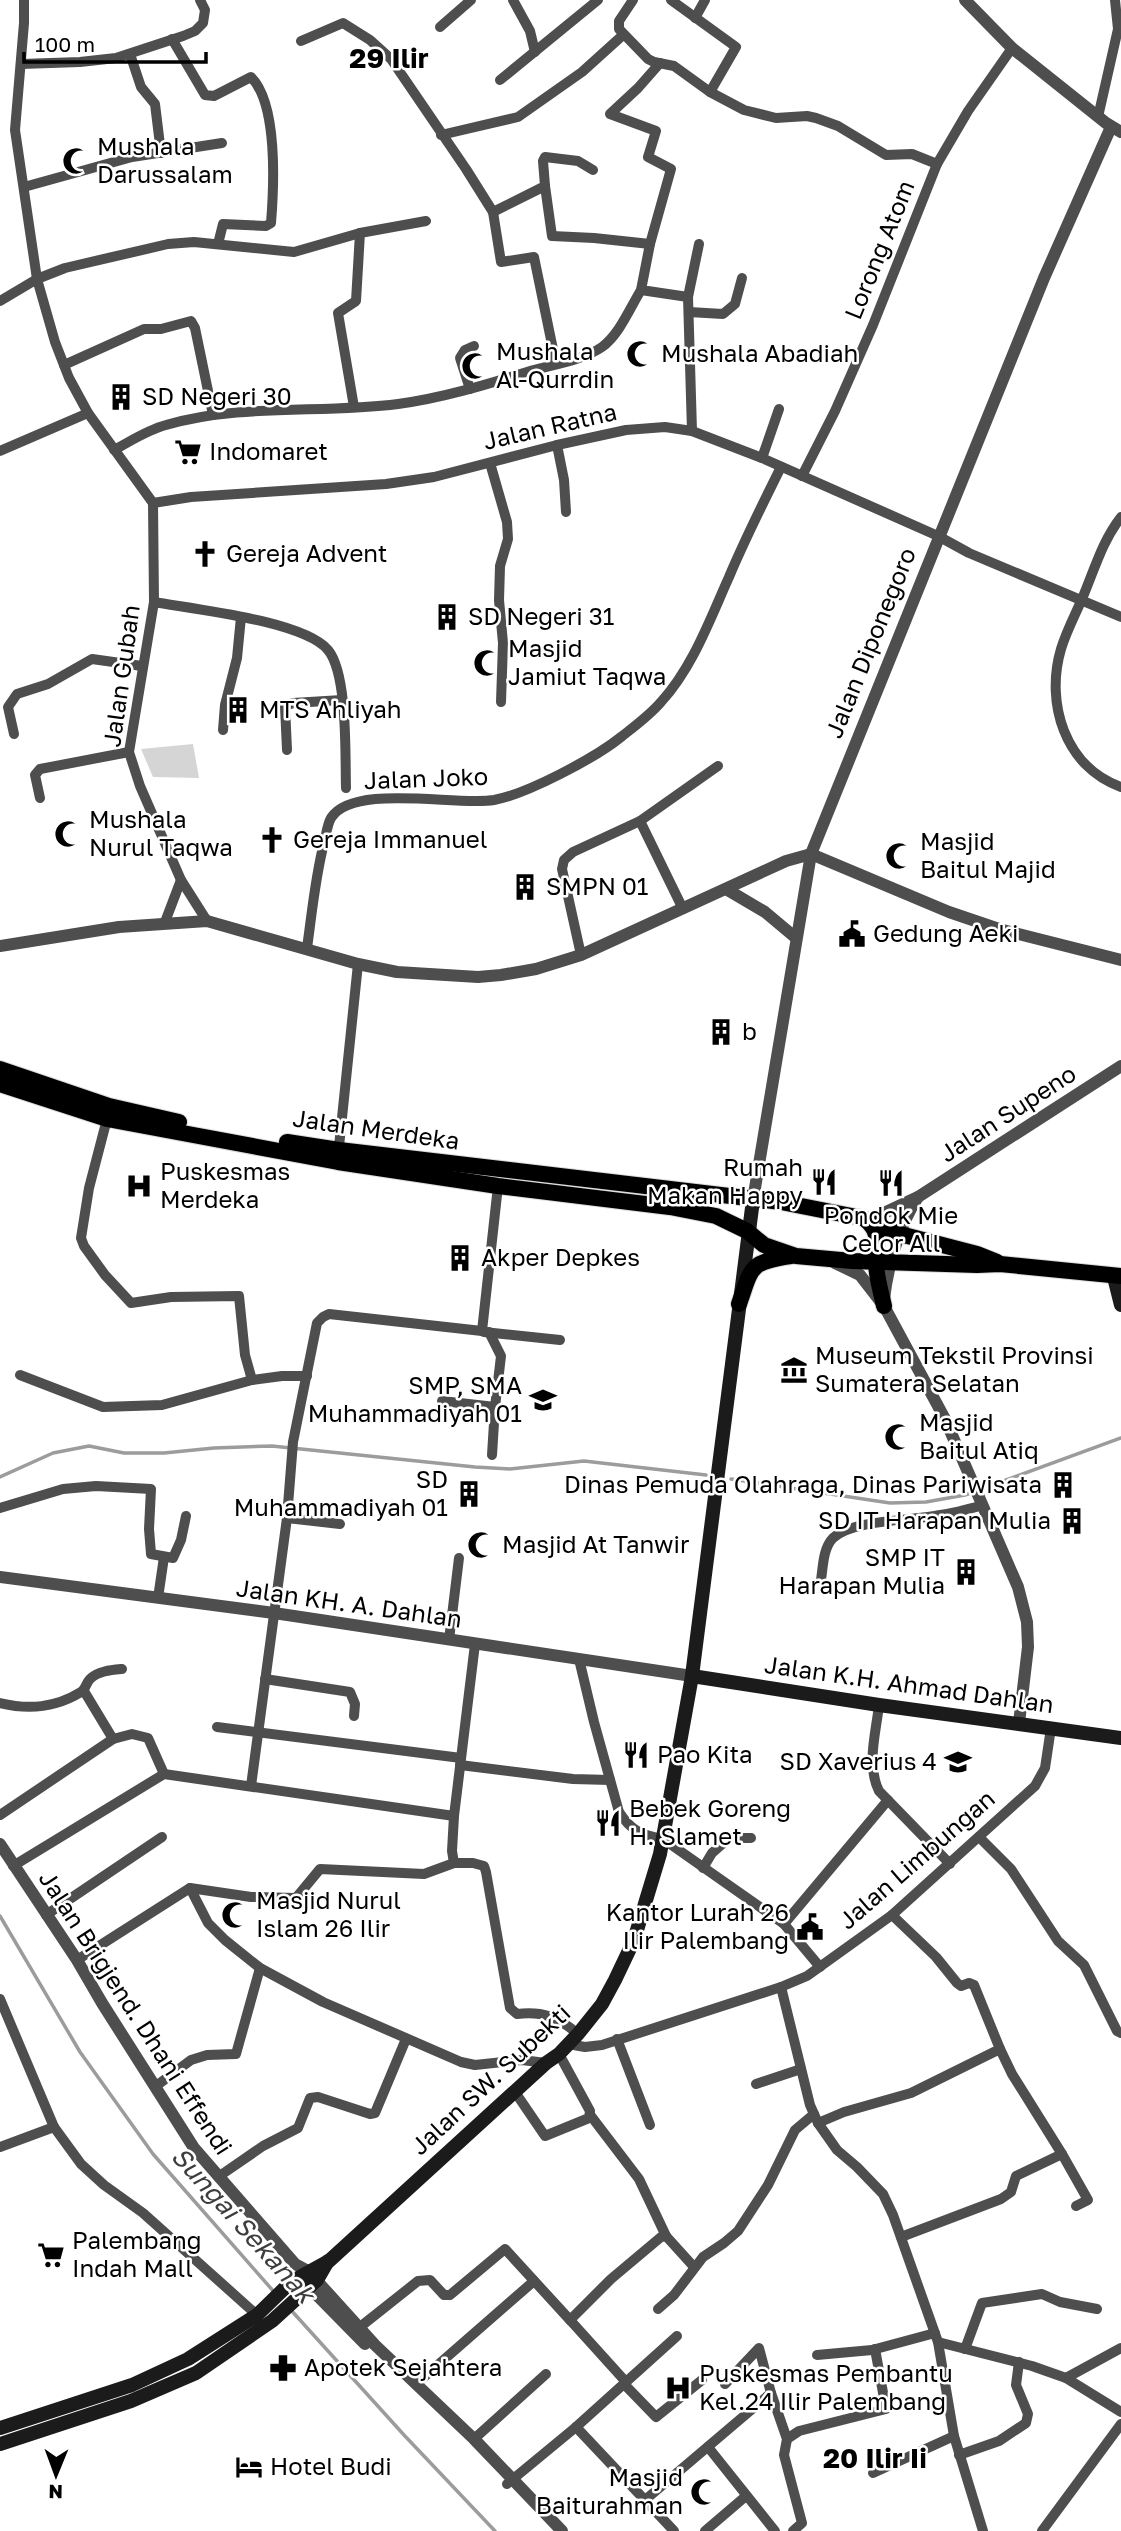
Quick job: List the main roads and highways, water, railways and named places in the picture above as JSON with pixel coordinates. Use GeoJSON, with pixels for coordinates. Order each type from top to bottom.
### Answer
{"type":"FeatureCollection","features":[{"type":"Feature","properties":{"kind":"main road","name":"Jalan Merdeka"},"geometry":{"type":"LineString","coordinates":[[0,1069],[109,1107],[338,1156],[498,1186],[670,1207],[716,1216],[747,1231],[764,1245],[796,1256]]}},
{"type":"Feature","properties":{"kind":"main road","name":"Jalan Merdeka"},"geometry":{"type":"LineString","coordinates":[[0,1084],[107,1119],[338,1156],[780,1202],[867,1220],[900,1234],[977,1254],[1000,1264]]}},
{"type":"Feature","properties":{"kind":"main road"},"geometry":{"type":"LineString","coordinates":[[692,1676],[753,1200]]}},
{"type":"Feature","properties":{"kind":"main road"},"geometry":{"type":"LineString","coordinates":[[867,1220],[875,1230],[878,1253],[884,1261],[884,1306]]}},
{"type":"Feature","properties":{"kind":"main road"},"geometry":{"type":"LineString","coordinates":[[739,1304],[749,1274],[756,1264],[796,1256],[828,1260],[1000,1264],[1117,1277],[1121,1305]]}},
{"type":"Feature","properties":{"kind":"main road","name":"Jalan K.H. Ahmad Dahlan"},"geometry":{"type":"LineString","coordinates":[[692,1676],[1121,1738]]}},
{"type":"Feature","properties":{"kind":"main road","name":"Jalan SW. Subekti"},"geometry":{"type":"LineString","coordinates":[[265,2315],[303,2279],[329,2261],[568,2044],[602,2004],[634,1940],[652,1886],[692,1676]]}},
{"type":"Feature","properties":{"kind":"main road"},"geometry":{"type":"LineString","coordinates":[[0,2428],[132,2385],[188,2359],[265,2315]]}},
{"type":"Feature","properties":{"kind":"main road"},"geometry":{"type":"LineString","coordinates":[[0,2444],[131,2401],[196,2373],[265,2315]]}},
{"type":"Feature","properties":{"kind":"waterway"},"geometry":{"type":"LineString","coordinates":[[731,1479],[890,1503],[926,1502],[965,1495],[1121,1438]]}},
{"type":"Feature","properties":{"kind":"waterway"},"geometry":{"type":"LineString","coordinates":[[0,1477],[53,1453],[89,1446],[124,1453],[272,1446],[475,1467],[510,1469],[584,1461],[706,1475]]}},
{"type":"Feature","properties":{"kind":"waterway","name":"Sungai Sekanak"},"geometry":{"type":"LineString","coordinates":[[0,1916],[80,2052],[153,2154],[275,2293]]}},
{"type":"Feature","properties":{"kind":"waterway","name":"Sungai Sekanak"},"geometry":{"type":"LineString","coordinates":[[290,2309],[495,2531]]}},
{"type":"Feature","properties":{"kind":"place","name":"Mushala Darussalam"},"geometry":{"type":"Point","coordinates":[76,161]}},
{"type":"Feature","properties":{"kind":"place","name":"Mushala Abadiah"},"geometry":{"type":"Point","coordinates":[640,354]}},
{"type":"Feature","properties":{"kind":"place","name":"Mushala Al-Qurrdin"},"geometry":{"type":"Point","coordinates":[475,366]}},
{"type":"Feature","properties":{"kind":"place","name":"SD Negeri 30"},"geometry":{"type":"Point","coordinates":[121,397]}},
{"type":"Feature","properties":{"kind":"place","name":"Indomaret"},"geometry":{"type":"Point","coordinates":[188,452]}},
{"type":"Feature","properties":{"kind":"place","name":"Gereja Advent"},"geometry":{"type":"Point","coordinates":[205,554]}},
{"type":"Feature","properties":{"kind":"place","name":"SD Negeri 31"},"geometry":{"type":"Point","coordinates":[447,617]}},
{"type":"Feature","properties":{"kind":"place","name":"Masjid Jamiut Taqwa"},"geometry":{"type":"Point","coordinates":[487,663]}},
{"type":"Feature","properties":{"kind":"place","name":"MTS Ahliyah"},"geometry":{"type":"Point","coordinates":[238,710]}},
{"type":"Feature","properties":{"kind":"place","name":"Mushala Nurul Taqwa"},"geometry":{"type":"Point","coordinates":[68,834]}},
{"type":"Feature","properties":{"kind":"place","name":"Gereja Immanuel"},"geometry":{"type":"Point","coordinates":[272,840]}},
{"type":"Feature","properties":{"kind":"place","name":"Masjid Baitul Majid"},"geometry":{"type":"Point","coordinates":[899,856]}},
{"type":"Feature","properties":{"kind":"place","name":"SMPN 01"},"geometry":{"type":"Point","coordinates":[525,887]}},
{"type":"Feature","properties":{"kind":"place","name":"Gedung Aeki"},"geometry":{"type":"Point","coordinates":[852,934]}},
{"type":"Feature","properties":{"kind":"place","name":"b"},"geometry":{"type":"Point","coordinates":[721,1032]}},
{"type":"Feature","properties":{"kind":"place","name":"Rumah Makan Happy"},"geometry":{"type":"Point","coordinates":[824,1182]}},
{"type":"Feature","properties":{"kind":"place","name":"Pondok Mie Celor All"},"geometry":{"type":"Point","coordinates":[891,1183]}},
{"type":"Feature","properties":{"kind":"place","name":"Puskesmas Merdeka"},"geometry":{"type":"Point","coordinates":[139,1186]}},
{"type":"Feature","properties":{"kind":"place","name":"Akper Depkes"},"geometry":{"type":"Point","coordinates":[460,1258]}},
{"type":"Feature","properties":{"kind":"place","name":"Museum Tekstil Provinsi Sumatera Selatan"},"geometry":{"type":"Point","coordinates":[794,1370]}},
{"type":"Feature","properties":{"kind":"place","name":"SMP, SMA Muhammadiyah 01"},"geometry":{"type":"Point","coordinates":[543,1400]}},
{"type":"Feature","properties":{"kind":"place","name":"Masjid Baitul Atiq"},"geometry":{"type":"Point","coordinates":[898,1437]}},
{"type":"Feature","properties":{"kind":"place","name":"Dinas Pemuda Olahraga, Dinas Pariwisata"},"geometry":{"type":"Point","coordinates":[1063,1485]}},
{"type":"Feature","properties":{"kind":"place","name":"SD Muhammadiyah 01"},"geometry":{"type":"Point","coordinates":[469,1494]}},
{"type":"Feature","properties":{"kind":"place","name":"SD IT Harapan Mulia"},"geometry":{"type":"Point","coordinates":[1072,1521]}},
{"type":"Feature","properties":{"kind":"place","name":"Masjid At Tanwir"},"geometry":{"type":"Point","coordinates":[481,1545]}},
{"type":"Feature","properties":{"kind":"place","name":"SMP IT Harapan Mulia"},"geometry":{"type":"Point","coordinates":[966,1572]}},
{"type":"Feature","properties":{"kind":"place","name":"Pao Kita"},"geometry":{"type":"Point","coordinates":[636,1755]}},
{"type":"Feature","properties":{"kind":"place","name":"SD Xaverius 4"},"geometry":{"type":"Point","coordinates":[958,1762]}},
{"type":"Feature","properties":{"kind":"place","name":"Bebek Goreng H. Slamet"},"geometry":{"type":"Point","coordinates":[608,1823]}},
{"type":"Feature","properties":{"kind":"place","name":"Masjid Nurul Islam 26 Ilir"},"geometry":{"type":"Point","coordinates":[235,1915]}},
{"type":"Feature","properties":{"kind":"place","name":"Kantor Lurah 26 Ilir Palembang"},"geometry":{"type":"Point","coordinates":[810,1927]}},
{"type":"Feature","properties":{"kind":"place","name":"Palembang Indah Mall"},"geometry":{"type":"Point","coordinates":[51,2255]}},
{"type":"Feature","properties":{"kind":"place","name":"Apotek Sejahtera"},"geometry":{"type":"Point","coordinates":[283,2368]}},
{"type":"Feature","properties":{"kind":"place","name":"Puskesmas Pembantu Kel.24 Ilir Palembang"},"geometry":{"type":"Point","coordinates":[678,2388]}},
{"type":"Feature","properties":{"kind":"place","name":"Hotel Budi"},"geometry":{"type":"Point","coordinates":[249,2467]}},
{"type":"Feature","properties":{"kind":"place","name":"Masjid Baiturahman"},"geometry":{"type":"Point","coordinates":[704,2492]}},
{"type":"Feature","properties":{"kind":"district","name":"29 Ilir"},"geometry":{"type":"Point","coordinates":[389,58]}},
{"type":"Feature","properties":{"kind":"district","name":"20 Ilir Ii"},"geometry":{"type":"Point","coordinates":[875,2458]}}]}
